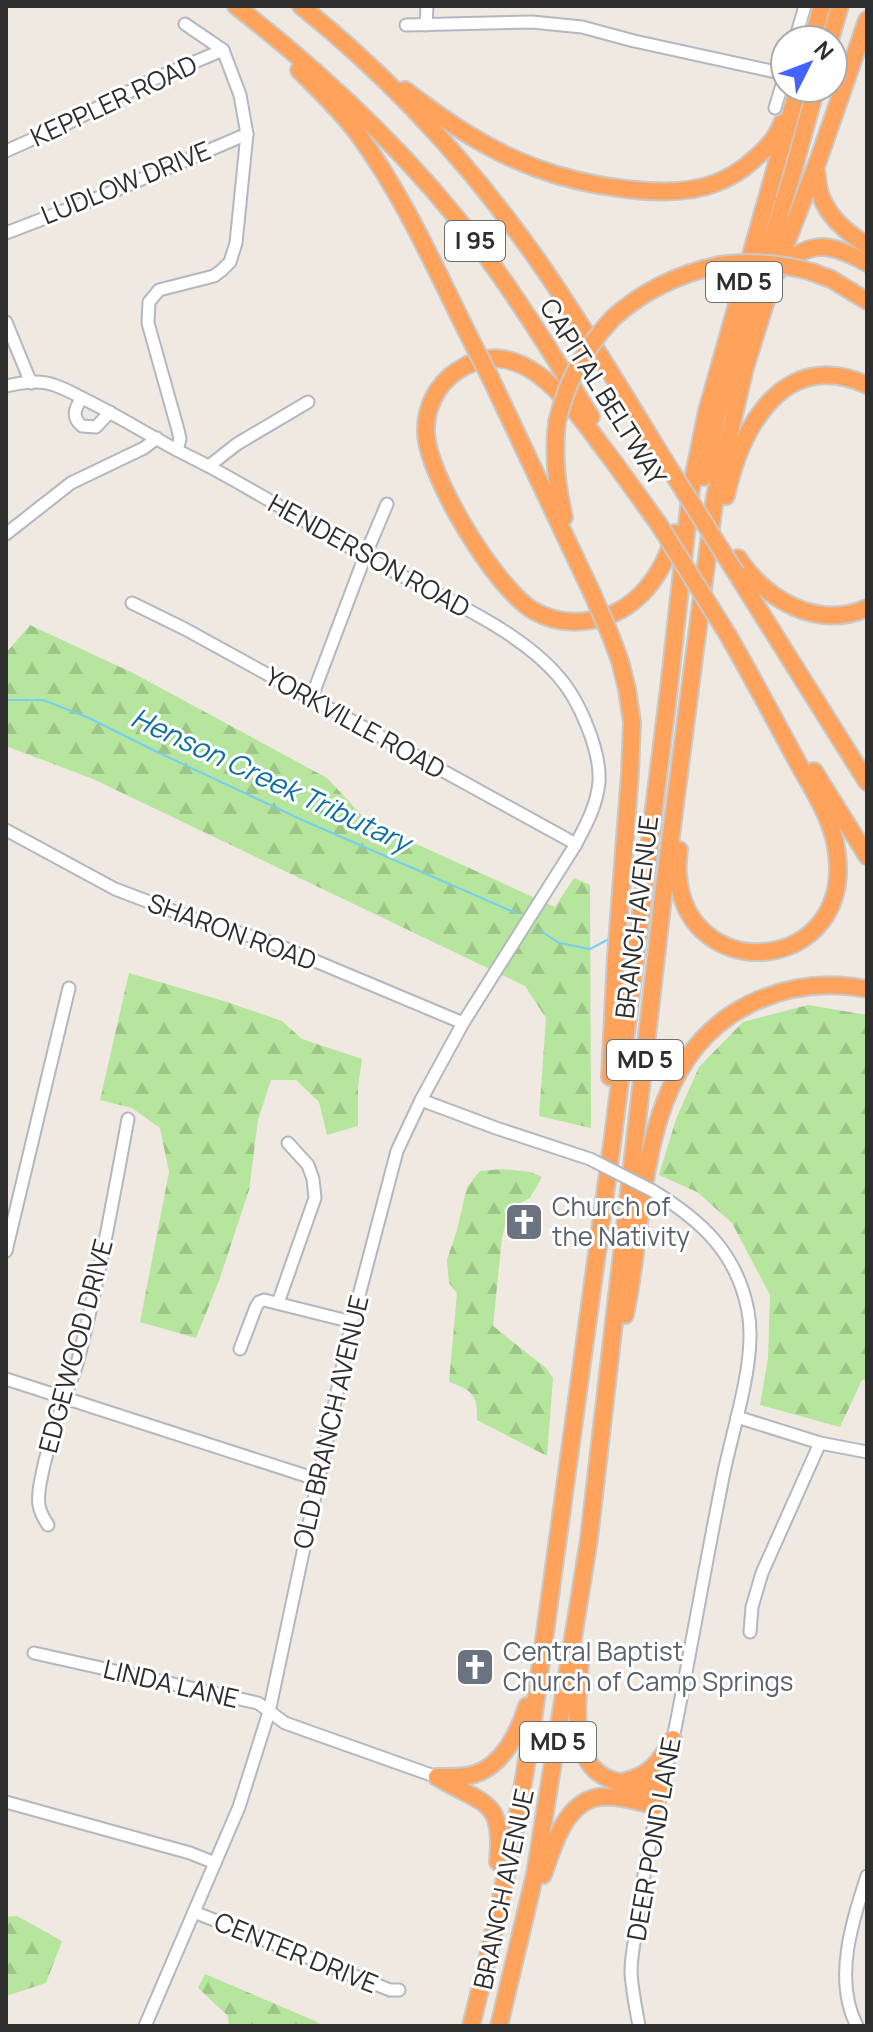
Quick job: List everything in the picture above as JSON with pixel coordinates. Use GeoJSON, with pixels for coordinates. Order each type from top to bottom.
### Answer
{"type":"FeatureCollection","features":[{"type":"Feature","properties":{"kind":"highway"},"geometry":{"type":"LineString","coordinates":[[226,6],[318,88],[341,113],[394,189],[491,379],[592,593],[620,661],[632,722],[632,744],[616,957],[612,1058],[595,1262]]}},
{"type":"Feature","properties":{"kind":"highway","name":"CAPITAL BELTWAY"},"geometry":{"type":"LineString","coordinates":[[236,6],[305,61],[385,137],[447,206],[487,257],[537,330],[867,856]]}},
{"type":"Feature","properties":{"kind":"highway"},"geometry":{"type":"LineString","coordinates":[[306,10],[417,99],[478,141],[534,167],[598,185],[631,190],[689,190],[714,184],[747,166],[761,153],[778,133],[790,104]]}},
{"type":"Feature","properties":{"kind":"highway","name":"CAPITAL BELTWAY"},"geometry":{"type":"LineString","coordinates":[[306,10],[371,68],[445,145],[540,264],[737,566],[867,782]]}},
{"type":"Feature","properties":{"kind":"highway","name":"BRANCH AVENUE"},"geometry":{"type":"LineString","coordinates":[[499,2026],[535,1874],[589,1539],[663,897],[715,496],[745,368],[774,275],[867,20]]}},
{"type":"Feature","properties":{"kind":"highway","name":"BRANCH AVENUE"},"geometry":{"type":"LineString","coordinates":[[471,2026],[524,1779],[618,1098],[691,489],[707,411],[793,104]]}},
{"type":"Feature","properties":{"kind":"highway"},"geometry":{"type":"LineString","coordinates":[[669,688],[717,415],[812,104]]}},
{"type":"Feature","properties":{"kind":"highway"},"geometry":{"type":"LineString","coordinates":[[818,161],[818,192],[823,205],[837,222],[867,245]]}},
{"type":"Feature","properties":{"kind":"highway"},"geometry":{"type":"LineString","coordinates":[[774,275],[800,252],[813,246],[845,251],[867,263]]}},
{"type":"Feature","properties":{"kind":"highway"},"geometry":{"type":"LineString","coordinates":[[592,593],[565,522],[554,458],[561,403],[576,366],[599,332],[628,304],[672,278],[691,271],[742,262],[791,266],[812,272],[831,279],[867,301]]}},
{"type":"Feature","properties":{"kind":"highway"},"geometry":{"type":"LineString","coordinates":[[658,523],[567,401],[530,369],[502,359],[473,363],[444,382],[431,402],[427,413],[428,447],[449,497],[480,552],[498,576],[535,612],[564,621],[580,622],[610,616],[624,609],[645,590],[665,562],[675,537],[693,446],[721,362]]}},
{"type":"Feature","properties":{"kind":"highway"},"geometry":{"type":"LineString","coordinates":[[698,627],[732,470],[757,416],[778,394],[801,380],[834,376],[867,385]]}},
{"type":"Feature","properties":{"kind":"highway"},"geometry":{"type":"LineString","coordinates":[[737,566],[772,594],[802,611],[844,616],[867,608]]}},
{"type":"Feature","properties":{"kind":"highway"},"geometry":{"type":"LineString","coordinates":[[685,717],[677,874],[688,911],[708,935],[730,948],[759,953],[801,940],[822,921],[835,896],[838,881],[836,844],[826,816],[728,635]]}},
{"type":"Feature","properties":{"kind":"highway"},"geometry":{"type":"LineString","coordinates":[[606,1403],[632,1283],[651,1150],[663,1105],[681,1067],[721,1021],[760,999],[819,985],[867,989]]}},
{"type":"Feature","properties":{"kind":"highway"},"geometry":{"type":"LineString","coordinates":[[589,1539],[576,1713],[580,1743],[593,1768],[602,1776],[659,1798]]}},
{"type":"Feature","properties":{"kind":"highway"},"geometry":{"type":"LineString","coordinates":[[437,1777],[474,1775],[490,1766],[505,1751],[521,1725],[529,1699],[543,1613],[549,1601]]}},
{"type":"Feature","properties":{"kind":"highway"},"geometry":{"type":"LineString","coordinates":[[621,1782],[650,1771],[673,1739]]}},
{"type":"Feature","properties":{"kind":"highway"},"geometry":{"type":"LineString","coordinates":[[437,1777],[480,1799],[497,1817],[500,1832],[489,1946]]}},
{"type":"Feature","properties":{"kind":"highway"},"geometry":{"type":"LineString","coordinates":[[518,1944],[555,1842],[579,1806],[599,1797],[659,1798]]}},
{"type":"Feature","properties":{"kind":"street"},"geometry":{"type":"LineString","coordinates":[[426,25],[427,6]]}},
{"type":"Feature","properties":{"kind":"street"},"geometry":{"type":"LineString","coordinates":[[406,25],[532,22],[582,27],[769,71]]}},
{"type":"Feature","properties":{"kind":"street"},"geometry":{"type":"LineString","coordinates":[[177,450],[180,439],[148,323],[149,302],[159,290],[214,276],[230,262],[236,243],[247,134],[240,95],[223,50],[185,24]]}},
{"type":"Feature","properties":{"kind":"street","name":"KEPPLER ROAD"},"geometry":{"type":"LineString","coordinates":[[6,151],[152,80],[223,50]]}},
{"type":"Feature","properties":{"kind":"street"},"geometry":{"type":"LineString","coordinates":[[775,108],[776,104]]}},
{"type":"Feature","properties":{"kind":"street","name":"LUDLOW DRIVE"},"geometry":{"type":"LineString","coordinates":[[6,233],[247,134]]}},
{"type":"Feature","properties":{"kind":"street"},"geometry":{"type":"LineString","coordinates":[[6,322],[31,383]]}},
{"type":"Feature","properties":{"kind":"street","name":"HENDERSON ROAD"},"geometry":{"type":"LineString","coordinates":[[6,386],[41,382],[54,385],[110,412],[483,619],[545,662],[561,678],[587,727],[597,758],[599,781],[596,801],[576,844]]}},
{"type":"Feature","properties":{"kind":"street"},"geometry":{"type":"LineString","coordinates":[[82,398],[74,411],[82,426],[96,427],[110,412]]}},
{"type":"Feature","properties":{"kind":"street"},"geometry":{"type":"LineString","coordinates":[[209,466],[237,444],[308,402]]}},
{"type":"Feature","properties":{"kind":"street"},"geometry":{"type":"LineString","coordinates":[[6,534],[71,483],[144,448],[157,438]]}},
{"type":"Feature","properties":{"kind":"street"},"geometry":{"type":"LineString","coordinates":[[311,699],[387,504]]}},
{"type":"Feature","properties":{"kind":"street","name":"YORKVILLE ROAD"},"geometry":{"type":"LineString","coordinates":[[132,603],[185,629],[576,844]]}},
{"type":"Feature","properties":{"kind":"street","name":"SHARON ROAD"},"geometry":{"type":"LineString","coordinates":[[6,830],[115,889],[194,919],[270,942],[463,1023]]}},
{"type":"Feature","properties":{"kind":"street","name":"OLD BRANCH AVENUE"},"geometry":{"type":"LineString","coordinates":[[145,2026],[247,1787],[269,1712],[352,1322],[397,1151],[463,1023],[576,844]]}},
{"type":"Feature","properties":{"kind":"street"},"geometry":{"type":"LineString","coordinates":[[6,1251],[69,988]]}},
{"type":"Feature","properties":{"kind":"street","name":"DEER POND LANE"},"geometry":{"type":"LineString","coordinates":[[421,1100],[590,1159],[653,1191],[696,1220],[711,1235],[742,1287],[750,1336],[737,1417],[638,1910],[631,1971],[639,2026]]}},
{"type":"Feature","properties":{"kind":"street","name":"EDGEWOOD DRIVE"},"geometry":{"type":"LineString","coordinates":[[48,1525],[39,1509],[40,1484],[65,1397],[71,1386],[95,1291],[128,1119]]}},
{"type":"Feature","properties":{"kind":"street"},"geometry":{"type":"LineString","coordinates":[[278,1303],[315,1198],[308,1165],[288,1143]]}},
{"type":"Feature","properties":{"kind":"street"},"geometry":{"type":"LineString","coordinates":[[240,1349],[259,1302],[264,1300],[352,1322]]}},
{"type":"Feature","properties":{"kind":"street"},"geometry":{"type":"LineString","coordinates":[[6,1379],[319,1480]]}},
{"type":"Feature","properties":{"kind":"street"},"geometry":{"type":"LineString","coordinates":[[737,1417],[820,1443],[867,1452]]}},
{"type":"Feature","properties":{"kind":"street"},"geometry":{"type":"LineString","coordinates":[[750,1632],[752,1607],[762,1573],[820,1443]]}},
{"type":"Feature","properties":{"kind":"street","name":"LINDA LANE"},"geometry":{"type":"LineString","coordinates":[[34,1653],[258,1703],[285,1723],[437,1777]]}},
{"type":"Feature","properties":{"kind":"street"},"geometry":{"type":"LineString","coordinates":[[6,1802],[176,1849],[215,1863]]}},
{"type":"Feature","properties":{"kind":"street"},"geometry":{"type":"LineString","coordinates":[[857,2026],[847,2000],[845,1981],[847,1954],[863,1903],[867,1876]]}},
{"type":"Feature","properties":{"kind":"street","name":"CENTER DRIVE"},"geometry":{"type":"LineString","coordinates":[[194,1912],[390,1990],[399,1990]]}},
{"type":"Feature","properties":{"kind":"green space"},"geometry":{"type":"Polygon","coordinates":[[[30,625],[133,673],[327,778],[368,822],[555,907],[574,878],[590,885],[591,1128],[539,1116],[546,1018],[525,986],[93,779],[6,746],[6,653],[30,625]]]}},
{"type":"Feature","properties":{"kind":"green space"},"geometry":{"type":"Polygon","coordinates":[[[129,973],[282,1021],[302,1039],[362,1059],[358,1126],[327,1135],[319,1102],[296,1080],[271,1080],[258,1120],[249,1190],[196,1338],[140,1322],[169,1172],[160,1128],[132,1108],[100,1100],[129,973]]]}},
{"type":"Feature","properties":{"kind":"green space"},"geometry":{"type":"Polygon","coordinates":[[[808,1005],[867,1015],[867,1379],[862,1380],[840,1427],[760,1405],[768,1358],[770,1295],[732,1223],[697,1192],[659,1175],[676,1119],[699,1067],[743,1022],[808,1005]]]}},
{"type":"Feature","properties":{"kind":"green space"},"geometry":{"type":"Polygon","coordinates":[[[503,1169],[530,1172],[542,1177],[530,1198],[510,1208],[502,1237],[493,1326],[546,1368],[553,1378],[547,1456],[477,1420],[475,1399],[463,1388],[449,1382],[457,1293],[449,1283],[447,1260],[467,1187],[480,1171],[503,1169]]]}},
{"type":"Feature","properties":{"kind":"green space"},"geometry":{"type":"Polygon","coordinates":[[[17,1916],[62,1941],[46,1983],[6,1996],[6,1917],[17,1916]]]}},
{"type":"Feature","properties":{"kind":"green space"},"geometry":{"type":"Polygon","coordinates":[[[205,1974],[324,2026],[229,2026],[228,2016],[198,1988],[205,1974]]]}},
{"type":"Feature","properties":{"kind":"waterway","name":"Henson Creek Tributary"},"geometry":{"type":"LineString","coordinates":[[6,700],[43,700],[89,718],[300,819],[516,913]]}},
{"type":"Feature","properties":{"kind":"waterway","name":"Henson Creek Tributary"},"geometry":{"type":"LineString","coordinates":[[541,931],[559,943],[590,949],[609,939]]}},
{"type":"Feature","properties":{"kind":"place","name":"Church of the Nativity"},"geometry":{"type":"Point","coordinates":[524,1222]}},
{"type":"Feature","properties":{"kind":"place","name":"Central Baptist Church of Camp Springs"},"geometry":{"type":"Point","coordinates":[475,1667]}}]}
